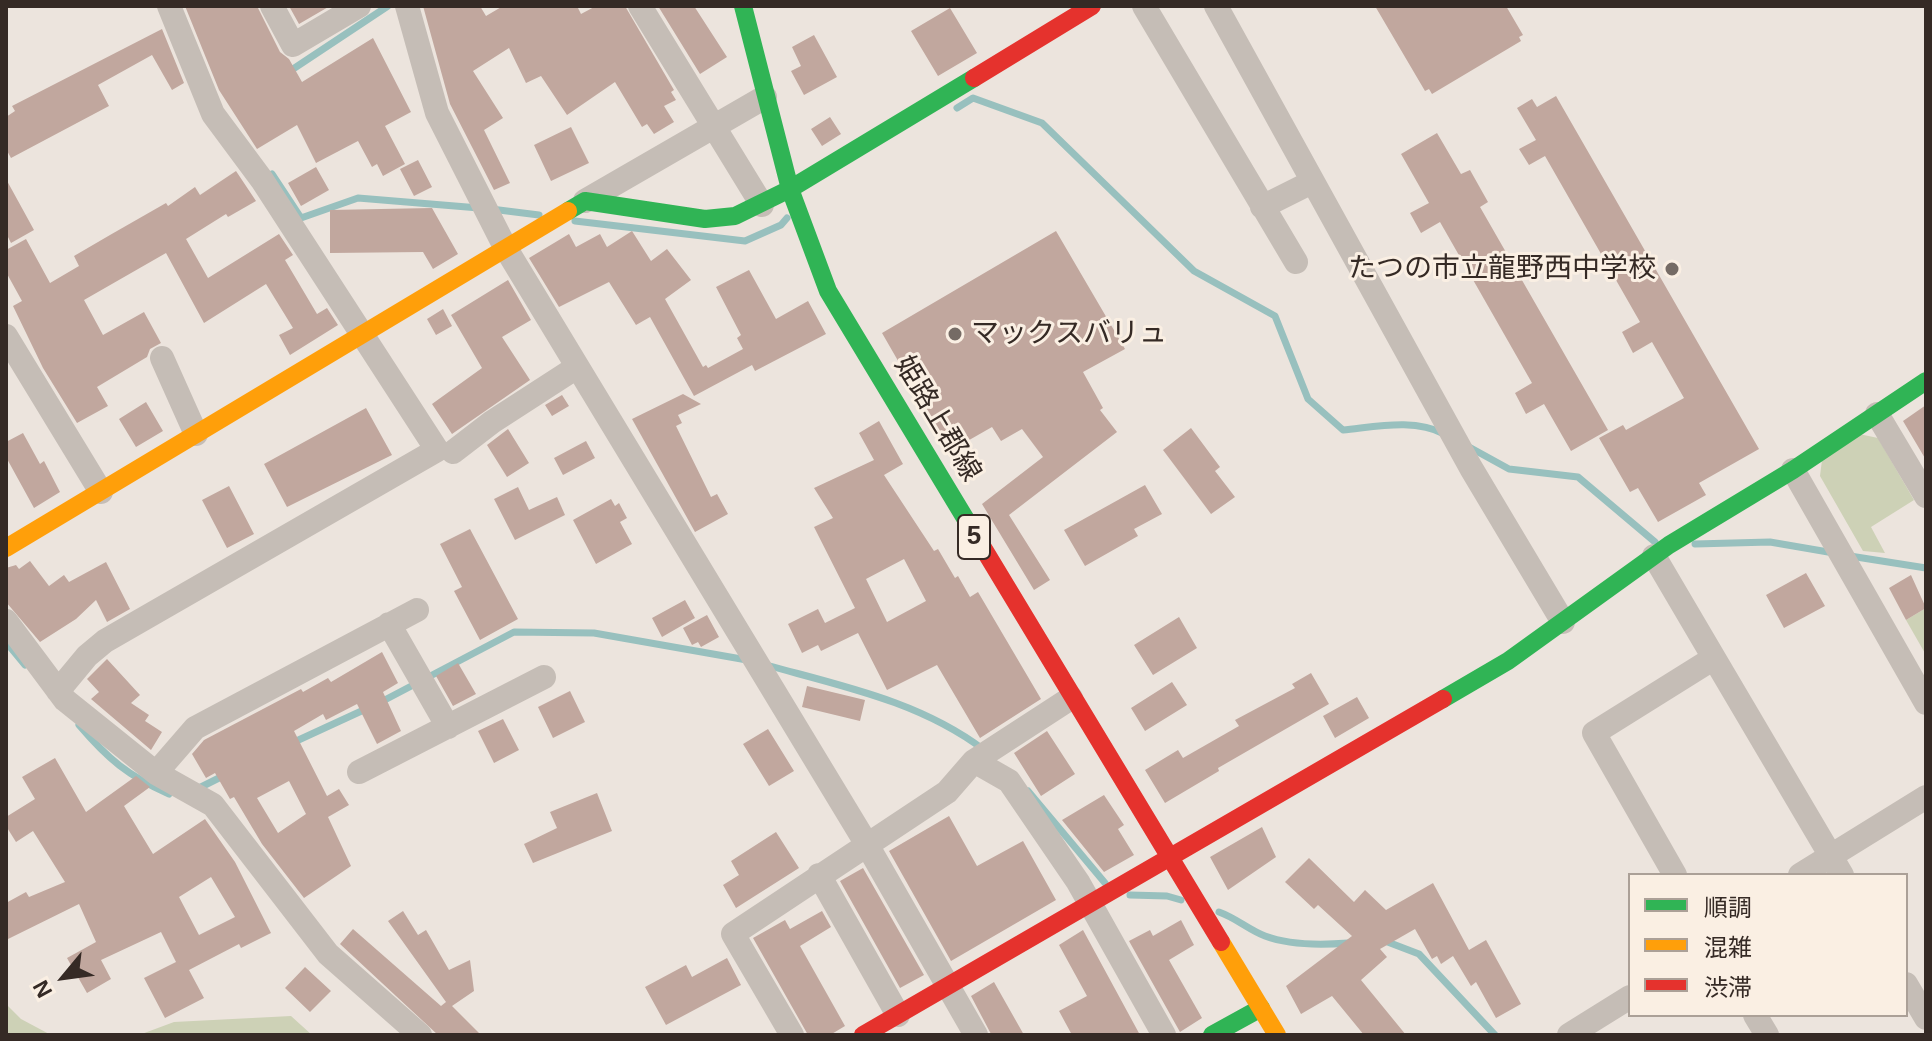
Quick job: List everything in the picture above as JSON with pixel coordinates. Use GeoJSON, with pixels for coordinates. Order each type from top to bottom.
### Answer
{"type":"FeatureCollection","features":[{"type":"Feature","properties":{"kind":"street"},"geometry":{"type":"LineString","coordinates":[[58,691],[87,656],[105,641],[437,450],[262,180],[213,114],[169,6]]}},
{"type":"Feature","properties":{"kind":"street"},"geometry":{"type":"LineString","coordinates":[[272,6],[293,45],[359,6]]}},
{"type":"Feature","properties":{"kind":"street"},"geometry":{"type":"LineString","coordinates":[[407,6],[437,113],[505,247],[866,843],[976,1035]]}},
{"type":"Feature","properties":{"kind":"street"},"geometry":{"type":"LineString","coordinates":[[640,6],[762,205]]}},
{"type":"Feature","properties":{"kind":"street","name":"姫路上郡線"},"geometry":{"type":"LineString","coordinates":[[743,6],[790,189],[828,291],[1277,1035]]}},
{"type":"Feature","properties":{"kind":"street"},"geometry":{"type":"LineString","coordinates":[[585,201],[705,219],[735,216],[790,189],[1092,6]]}},
{"type":"Feature","properties":{"kind":"street"},"geometry":{"type":"LineString","coordinates":[[1144,6],[1296,262]]}},
{"type":"Feature","properties":{"kind":"street"},"geometry":{"type":"LineString","coordinates":[[1216,6],[1471,468],[1563,622]]}},
{"type":"Feature","properties":{"kind":"street"},"geometry":{"type":"LineString","coordinates":[[6,548],[505,247],[765,97]]}},
{"type":"Feature","properties":{"kind":"street"},"geometry":{"type":"LineString","coordinates":[[1262,207],[1312,182]]}},
{"type":"Feature","properties":{"kind":"street"},"geometry":{"type":"LineString","coordinates":[[6,336],[101,492]]}},
{"type":"Feature","properties":{"kind":"street"},"geometry":{"type":"LineString","coordinates":[[162,358],[196,434]]}},
{"type":"Feature","properties":{"kind":"street"},"geometry":{"type":"LineString","coordinates":[[453,452],[492,422],[577,367]]}},
{"type":"Feature","properties":{"kind":"street"},"geometry":{"type":"LineString","coordinates":[[863,1035],[1508,661],[1654,556],[1793,470],[1926,381]]}},
{"type":"Feature","properties":{"kind":"street"},"geometry":{"type":"LineString","coordinates":[[1877,414],[1926,496]]}},
{"type":"Feature","properties":{"kind":"street"},"geometry":{"type":"LineString","coordinates":[[1793,470],[1926,703]]}},
{"type":"Feature","properties":{"kind":"street"},"geometry":{"type":"LineString","coordinates":[[1654,556],[1836,866]]}},
{"type":"Feature","properties":{"kind":"street"},"geometry":{"type":"LineString","coordinates":[[156,773],[195,728],[417,610]]}},
{"type":"Feature","properties":{"kind":"street"},"geometry":{"type":"LineString","coordinates":[[6,621],[58,691],[156,773],[213,805],[328,954],[420,1035]]}},
{"type":"Feature","properties":{"kind":"street"},"geometry":{"type":"LineString","coordinates":[[389,624],[448,727]]}},
{"type":"Feature","properties":{"kind":"street"},"geometry":{"type":"LineString","coordinates":[[1674,873],[1594,733],[1714,658]]}},
{"type":"Feature","properties":{"kind":"street"},"geometry":{"type":"LineString","coordinates":[[359,772],[544,677]]}},
{"type":"Feature","properties":{"kind":"street"},"geometry":{"type":"LineString","coordinates":[[792,1035],[733,934],[947,792],[974,761],[1071,698]]}},
{"type":"Feature","properties":{"kind":"street"},"geometry":{"type":"LineString","coordinates":[[974,761],[1009,781],[1078,882],[1096,898],[1164,1035]]}},
{"type":"Feature","properties":{"kind":"street"},"geometry":{"type":"LineString","coordinates":[[1808,873],[1836,866],[1926,797]]}},
{"type":"Feature","properties":{"kind":"street"},"geometry":{"type":"LineString","coordinates":[[819,875],[898,1015]]}},
{"type":"Feature","properties":{"kind":"street"},"geometry":{"type":"LineString","coordinates":[[1908,987],[1926,1018]]}},
{"type":"Feature","properties":{"kind":"street"},"geometry":{"type":"LineString","coordinates":[[1569,1035],[1628,998]]}},
{"type":"Feature","properties":{"kind":"street"},"geometry":{"type":"LineString","coordinates":[[1212,1035],[1261,1008]]}},
{"type":"Feature","properties":{"kind":"street"},"geometry":{"type":"LineString","coordinates":[[1756,1017],[1767,1035]]}},
{"type":"Feature","properties":{"kind":"green space"},"geometry":{"type":"Polygon","coordinates":[[[1859,434],[1878,438],[1914,500],[1871,527],[1885,553],[1863,551],[1820,476],[1822,460],[1859,434]]]}},
{"type":"Feature","properties":{"kind":"green space"},"geometry":{"type":"Polygon","coordinates":[[[1926,608],[1926,655],[1906,620],[1926,608]]]}},
{"type":"Feature","properties":{"kind":"green space"},"geometry":{"type":"Polygon","coordinates":[[[6,1004],[21,1019],[51,1035],[6,1035],[6,1004]]]}},
{"type":"Feature","properties":{"kind":"green space"},"geometry":{"type":"Polygon","coordinates":[[[291,1016],[312,1035],[139,1035],[174,1022],[291,1016]]]}},
{"type":"Feature","properties":{"kind":"building"},"geometry":{"type":"Polygon","coordinates":[[[185,6],[257,6],[280,52],[289,59],[302,82],[373,38],[411,112],[385,126],[405,164],[383,176],[377,164],[372,167],[358,141],[316,163],[297,125],[257,149],[219,90],[185,6]]]}},
{"type":"Feature","properties":{"kind":"building"},"geometry":{"type":"Polygon","coordinates":[[[289,6],[330,6],[299,24],[289,6]]]}},
{"type":"Feature","properties":{"kind":"building"},"geometry":{"type":"Polygon","coordinates":[[[423,6],[480,6],[486,16],[503,6],[577,6],[581,14],[596,6],[625,6],[674,90],[671,92],[676,100],[664,106],[674,122],[654,134],[647,124],[642,127],[615,82],[567,115],[541,76],[526,83],[509,48],[473,71],[503,118],[484,130],[510,183],[494,190],[450,104],[423,6]]]}},
{"type":"Feature","properties":{"kind":"building"},"geometry":{"type":"Polygon","coordinates":[[[658,6],[694,6],[727,57],[700,74],[658,6]]]}},
{"type":"Feature","properties":{"kind":"building"},"geometry":{"type":"Polygon","coordinates":[[[1375,6],[1506,6],[1523,35],[1519,37],[1521,41],[1432,94],[1429,89],[1425,91],[1375,6]]]}},
{"type":"Feature","properties":{"kind":"building"},"geometry":{"type":"Polygon","coordinates":[[[950,8],[977,53],[938,76],[911,31],[950,8]]]}},
{"type":"Feature","properties":{"kind":"building"},"geometry":{"type":"Polygon","coordinates":[[[162,29],[184,83],[172,90],[152,55],[98,85],[109,106],[11,158],[6,149],[6,117],[15,111],[12,106],[162,29]]]}},
{"type":"Feature","properties":{"kind":"building"},"geometry":{"type":"Polygon","coordinates":[[[814,35],[837,77],[804,95],[791,71],[801,66],[792,47],[814,35]]]}},
{"type":"Feature","properties":{"kind":"building"},"geometry":{"type":"Polygon","coordinates":[[[1556,96],[1759,449],[1699,483],[1706,495],[1658,522],[1638,488],[1630,492],[1599,438],[1623,425],[1626,430],[1684,398],[1652,342],[1633,353],[1622,332],[1640,322],[1545,156],[1529,165],[1519,149],[1536,140],[1517,108],[1532,99],[1537,107],[1556,96]]]}},
{"type":"Feature","properties":{"kind":"building"},"geometry":{"type":"Polygon","coordinates":[[[830,117],[841,134],[822,146],[811,129],[830,117]]]}},
{"type":"Feature","properties":{"kind":"building"},"geometry":{"type":"Polygon","coordinates":[[[571,127],[589,163],[551,181],[534,145],[571,127]]]}},
{"type":"Feature","properties":{"kind":"building"},"geometry":{"type":"Polygon","coordinates":[[[1437,133],[1461,174],[1470,170],[1488,202],[1480,207],[1608,430],[1571,451],[1544,404],[1526,414],[1515,393],[1532,383],[1440,222],[1421,233],[1410,213],[1429,203],[1401,154],[1437,133]]]}},
{"type":"Feature","properties":{"kind":"building"},"geometry":{"type":"Polygon","coordinates":[[[418,160],[432,187],[414,196],[400,169],[418,160]]]}},
{"type":"Feature","properties":{"kind":"building"},"geometry":{"type":"Polygon","coordinates":[[[316,167],[329,190],[301,206],[288,183],[316,167]]]}},
{"type":"Feature","properties":{"kind":"building"},"geometry":{"type":"Polygon","coordinates":[[[236,171],[256,201],[228,217],[226,214],[186,239],[208,278],[279,234],[293,255],[285,260],[317,314],[327,308],[338,325],[290,355],[279,335],[293,328],[266,284],[204,323],[166,253],[84,300],[103,335],[144,312],[161,343],[150,349],[147,357],[97,387],[108,406],[77,423],[43,368],[13,306],[22,301],[6,272],[6,250],[26,239],[50,283],[79,266],[74,256],[166,203],[168,206],[195,187],[200,195],[236,171]]]}},
{"type":"Feature","properties":{"kind":"building"},"geometry":{"type":"Polygon","coordinates":[[[6,179],[34,230],[11,243],[6,233],[6,179]]]}},
{"type":"Feature","properties":{"kind":"building"},"geometry":{"type":"Polygon","coordinates":[[[432,208],[458,254],[433,269],[423,252],[330,253],[330,210],[432,208]]]}},
{"type":"Feature","properties":{"kind":"building"},"geometry":{"type":"Polygon","coordinates":[[[632,231],[651,261],[667,249],[691,280],[665,299],[703,367],[706,365],[708,368],[743,349],[737,338],[741,335],[716,287],[749,270],[776,319],[808,301],[826,334],[755,371],[752,365],[694,396],[650,317],[636,325],[609,282],[559,307],[529,258],[569,234],[576,247],[600,234],[607,247],[632,231]]]}},
{"type":"Feature","properties":{"kind":"building"},"geometry":{"type":"Polygon","coordinates":[[[1056,231],[1125,349],[1083,372],[1103,408],[1100,410],[1117,432],[1009,515],[1050,580],[1034,590],[982,504],[1043,457],[1022,429],[1001,441],[992,427],[950,451],[882,333],[1056,231]]]}},
{"type":"Feature","properties":{"kind":"building"},"geometry":{"type":"Polygon","coordinates":[[[508,280],[531,320],[502,337],[530,380],[452,434],[432,404],[482,368],[451,315],[508,280]]]}},
{"type":"Feature","properties":{"kind":"building"},"geometry":{"type":"Polygon","coordinates":[[[443,309],[452,326],[436,335],[427,319],[443,309]]]}},
{"type":"Feature","properties":{"kind":"building"},"geometry":{"type":"Polygon","coordinates":[[[683,394],[701,404],[678,415],[682,423],[676,426],[711,497],[717,494],[728,514],[695,532],[632,419],[683,394]]]}},
{"type":"Feature","properties":{"kind":"building"},"geometry":{"type":"Polygon","coordinates":[[[562,395],[569,406],[552,416],[545,405],[562,395]]]}},
{"type":"Feature","properties":{"kind":"building"},"geometry":{"type":"Polygon","coordinates":[[[146,402],[163,431],[136,447],[119,419],[146,402]]]}},
{"type":"Feature","properties":{"kind":"building"},"geometry":{"type":"Polygon","coordinates":[[[1926,405],[1926,460],[1903,421],[1926,405]]]}},
{"type":"Feature","properties":{"kind":"building"},"geometry":{"type":"Polygon","coordinates":[[[366,408],[392,455],[287,507],[264,464],[366,408]]]}},
{"type":"Feature","properties":{"kind":"building"},"geometry":{"type":"Polygon","coordinates":[[[879,421],[903,464],[884,475],[934,551],[938,549],[970,597],[978,592],[1041,699],[980,738],[937,665],[887,690],[858,633],[821,651],[818,645],[802,653],[788,624],[818,609],[825,623],[855,608],[814,527],[833,518],[814,488],[874,460],[859,433],[879,421]],[[904,559],[866,579],[887,622],[926,601],[904,559]]]}},
{"type":"Feature","properties":{"kind":"building"},"geometry":{"type":"Polygon","coordinates":[[[1191,428],[1220,467],[1215,471],[1235,497],[1211,514],[1163,450],[1191,428]]]}},
{"type":"Feature","properties":{"kind":"building"},"geometry":{"type":"Polygon","coordinates":[[[508,429],[529,463],[507,477],[487,445],[508,429]]]}},
{"type":"Feature","properties":{"kind":"building"},"geometry":{"type":"Polygon","coordinates":[[[23,433],[40,464],[44,461],[60,492],[34,508],[6,457],[6,442],[23,433]]]}},
{"type":"Feature","properties":{"kind":"building"},"geometry":{"type":"Polygon","coordinates":[[[586,441],[595,458],[563,475],[554,458],[586,441]]]}},
{"type":"Feature","properties":{"kind":"building"},"geometry":{"type":"Polygon","coordinates":[[[1145,485],[1162,514],[1134,529],[1138,536],[1085,566],[1064,530],[1145,485]]]}},
{"type":"Feature","properties":{"kind":"building"},"geometry":{"type":"Polygon","coordinates":[[[229,486],[254,534],[227,548],[202,500],[229,486]]]}},
{"type":"Feature","properties":{"kind":"building"},"geometry":{"type":"Polygon","coordinates":[[[518,487],[529,510],[557,497],[565,515],[515,540],[494,499],[518,487]]]}},
{"type":"Feature","properties":{"kind":"building"},"geometry":{"type":"Polygon","coordinates":[[[611,499],[615,506],[619,503],[627,518],[620,522],[632,544],[596,564],[573,520],[611,499]]]}},
{"type":"Feature","properties":{"kind":"building"},"geometry":{"type":"Polygon","coordinates":[[[470,529],[518,619],[480,640],[454,591],[462,587],[440,544],[470,529]]]}},
{"type":"Feature","properties":{"kind":"building"},"geometry":{"type":"Polygon","coordinates":[[[30,561],[49,586],[64,575],[69,582],[106,562],[130,609],[107,622],[96,600],[76,619],[40,642],[6,602],[6,568],[16,565],[19,569],[30,561]]]}},
{"type":"Feature","properties":{"kind":"building"},"geometry":{"type":"Polygon","coordinates":[[[1806,573],[1825,606],[1784,628],[1766,595],[1806,573]]]}},
{"type":"Feature","properties":{"kind":"building"},"geometry":{"type":"Polygon","coordinates":[[[1911,575],[1926,608],[1906,620],[1889,588],[1911,575]]]}},
{"type":"Feature","properties":{"kind":"building"},"geometry":{"type":"Polygon","coordinates":[[[685,600],[695,618],[662,637],[652,618],[685,600]]]}},
{"type":"Feature","properties":{"kind":"building"},"geometry":{"type":"Polygon","coordinates":[[[707,615],[719,637],[701,647],[698,642],[692,645],[683,628],[707,615]]]}},
{"type":"Feature","properties":{"kind":"building"},"geometry":{"type":"Polygon","coordinates":[[[1179,617],[1197,648],[1153,675],[1134,645],[1179,617]]]}},
{"type":"Feature","properties":{"kind":"building"},"geometry":{"type":"Polygon","coordinates":[[[382,652],[398,683],[383,692],[401,731],[377,744],[357,704],[326,720],[323,714],[294,731],[327,796],[339,789],[349,805],[328,817],[351,866],[304,898],[262,844],[234,797],[230,799],[215,773],[206,778],[192,754],[204,740],[301,689],[303,692],[328,678],[331,682],[382,652]],[[289,781],[257,798],[278,833],[306,814],[289,781]]]}},
{"type":"Feature","properties":{"kind":"building"},"geometry":{"type":"Polygon","coordinates":[[[107,659],[140,695],[131,703],[149,715],[145,721],[162,732],[151,750],[91,699],[99,692],[87,679],[107,659]]]}},
{"type":"Feature","properties":{"kind":"building"},"geometry":{"type":"Polygon","coordinates":[[[458,663],[476,694],[453,706],[436,676],[458,663]]]}},
{"type":"Feature","properties":{"kind":"building"},"geometry":{"type":"Polygon","coordinates":[[[1311,673],[1329,704],[1218,768],[1219,771],[1165,803],[1145,770],[1178,750],[1183,758],[1239,726],[1235,720],[1295,688],[1292,684],[1311,673]]]}},
{"type":"Feature","properties":{"kind":"building"},"geometry":{"type":"Polygon","coordinates":[[[1172,682],[1187,705],[1145,731],[1131,708],[1172,682]]]}},
{"type":"Feature","properties":{"kind":"building"},"geometry":{"type":"Polygon","coordinates":[[[807,686],[865,700],[860,721],[802,707],[807,686]]]}},
{"type":"Feature","properties":{"kind":"building"},"geometry":{"type":"Polygon","coordinates":[[[570,691],[585,722],[553,738],[538,707],[570,691]]]}},
{"type":"Feature","properties":{"kind":"building"},"geometry":{"type":"Polygon","coordinates":[[[1357,697],[1369,718],[1335,738],[1323,716],[1357,697]]]}},
{"type":"Feature","properties":{"kind":"building"},"geometry":{"type":"Polygon","coordinates":[[[503,719],[519,750],[494,763],[478,731],[503,719]]]}},
{"type":"Feature","properties":{"kind":"building"},"geometry":{"type":"Polygon","coordinates":[[[768,729],[794,771],[769,786],[743,744],[768,729]]]}},
{"type":"Feature","properties":{"kind":"building"},"geometry":{"type":"Polygon","coordinates":[[[1047,731],[1075,774],[1041,796],[1014,753],[1047,731]]]}},
{"type":"Feature","properties":{"kind":"building"},"geometry":{"type":"Polygon","coordinates":[[[55,758],[86,812],[136,776],[150,787],[124,806],[153,854],[205,819],[235,862],[271,933],[241,948],[239,944],[189,970],[204,998],[165,1018],[144,978],[176,962],[161,932],[101,960],[111,979],[87,993],[67,958],[96,942],[79,904],[6,940],[6,903],[26,892],[29,897],[65,882],[33,831],[16,842],[6,826],[6,817],[35,799],[22,777],[55,758]],[[211,877],[179,897],[199,935],[235,917],[211,877]]]}},
{"type":"Feature","properties":{"kind":"building"},"geometry":{"type":"Polygon","coordinates":[[[597,793],[612,831],[533,863],[524,844],[557,828],[550,812],[597,793]]]}},
{"type":"Feature","properties":{"kind":"building"},"geometry":{"type":"Polygon","coordinates":[[[1104,795],[1124,825],[1118,829],[1134,855],[1104,872],[1062,820],[1104,795]]]}},
{"type":"Feature","properties":{"kind":"building"},"geometry":{"type":"Polygon","coordinates":[[[949,816],[977,866],[1023,841],[1056,900],[951,961],[889,851],[949,816]]]}},
{"type":"Feature","properties":{"kind":"building"},"geometry":{"type":"Polygon","coordinates":[[[1262,827],[1276,857],[1228,890],[1210,857],[1262,827]]]}},
{"type":"Feature","properties":{"kind":"building"},"geometry":{"type":"Polygon","coordinates":[[[776,832],[799,868],[736,908],[723,885],[739,875],[731,861],[776,832]]]}},
{"type":"Feature","properties":{"kind":"building"},"geometry":{"type":"Polygon","coordinates":[[[1309,858],[1354,902],[1365,890],[1386,910],[1433,883],[1469,950],[1486,940],[1521,1004],[1496,1018],[1476,982],[1471,986],[1453,956],[1441,964],[1437,956],[1432,959],[1415,929],[1380,949],[1387,957],[1361,980],[1406,1035],[1364,1035],[1332,996],[1301,1014],[1286,986],[1352,936],[1318,905],[1314,909],[1285,882],[1309,858]]]}},
{"type":"Feature","properties":{"kind":"building"},"geometry":{"type":"Polygon","coordinates":[[[863,868],[924,975],[900,988],[840,881],[863,868]]]}},
{"type":"Feature","properties":{"kind":"building"},"geometry":{"type":"Polygon","coordinates":[[[403,911],[418,935],[426,930],[449,970],[470,960],[474,991],[452,1006],[481,1035],[438,1035],[340,944],[353,929],[441,1006],[446,1002],[388,921],[403,911]]]}},
{"type":"Feature","properties":{"kind":"building"},"geometry":{"type":"Polygon","coordinates":[[[822,911],[831,927],[800,946],[845,1026],[830,1035],[808,1035],[753,938],[785,920],[790,929],[822,911]]]}},
{"type":"Feature","properties":{"kind":"building"},"geometry":{"type":"Polygon","coordinates":[[[1181,920],[1194,945],[1169,960],[1202,1018],[1180,1032],[1129,941],[1150,930],[1153,936],[1181,920]]]}},
{"type":"Feature","properties":{"kind":"building"},"geometry":{"type":"Polygon","coordinates":[[[1083,930],[1140,1035],[1072,1035],[1059,1011],[1087,996],[1059,945],[1083,930]]]}},
{"type":"Feature","properties":{"kind":"building"},"geometry":{"type":"Polygon","coordinates":[[[727,958],[741,985],[666,1025],[645,987],[686,965],[692,977],[727,958]]]}},
{"type":"Feature","properties":{"kind":"building"},"geometry":{"type":"Polygon","coordinates":[[[305,967],[331,991],[310,1012],[285,988],[305,967]]]}},
{"type":"Feature","properties":{"kind":"building"},"geometry":{"type":"Polygon","coordinates":[[[994,982],[1024,1035],[991,1034],[971,996],[994,982]]]}},
{"type":"Feature","properties":{"kind":"waterway"},"geometry":{"type":"LineString","coordinates":[[287,73],[388,6]]}},
{"type":"Feature","properties":{"kind":"waterway"},"geometry":{"type":"LineString","coordinates":[[957,108],[973,98],[1042,123],[1194,271],[1275,316],[1308,399],[1343,430],[1408,425],[1444,434]]}},
{"type":"Feature","properties":{"kind":"waterway"},"geometry":{"type":"LineString","coordinates":[[272,174],[301,218],[358,198],[479,208]]}},
{"type":"Feature","properties":{"kind":"waterway"},"geometry":{"type":"LineString","coordinates":[[491,209],[539,215]]}},
{"type":"Feature","properties":{"kind":"waterway"},"geometry":{"type":"LineString","coordinates":[[575,221],[745,241],[781,225],[787,218]]}},
{"type":"Feature","properties":{"kind":"waterway"},"geometry":{"type":"LineString","coordinates":[[1469,447],[1509,469],[1578,477],[1655,542]]}},
{"type":"Feature","properties":{"kind":"waterway"},"geometry":{"type":"LineString","coordinates":[[1695,544],[1770,542],[1834,553]]}},
{"type":"Feature","properties":{"kind":"waterway"},"geometry":{"type":"LineString","coordinates":[[1850,556],[1926,568]]}},
{"type":"Feature","properties":{"kind":"waterway"},"geometry":{"type":"LineString","coordinates":[[379,703],[514,632],[594,633],[747,660]]}},
{"type":"Feature","properties":{"kind":"waterway"},"geometry":{"type":"LineString","coordinates":[[6,642],[25,665]]}},
{"type":"Feature","properties":{"kind":"waterway"},"geometry":{"type":"LineString","coordinates":[[766,665],[880,697],[934,719],[984,750]]}},
{"type":"Feature","properties":{"kind":"waterway"},"geometry":{"type":"LineString","coordinates":[[292,743],[368,708]]}},
{"type":"Feature","properties":{"kind":"waterway"},"geometry":{"type":"LineString","coordinates":[[79,725],[120,766],[169,794]]}},
{"type":"Feature","properties":{"kind":"waterway"},"geometry":{"type":"LineString","coordinates":[[195,790],[227,774]]}},
{"type":"Feature","properties":{"kind":"waterway"},"geometry":{"type":"LineString","coordinates":[[1028,791],[1105,883]]}},
{"type":"Feature","properties":{"kind":"waterway"},"geometry":{"type":"LineString","coordinates":[[1130,895],[1167,896],[1181,900]]}},
{"type":"Feature","properties":{"kind":"waterway"},"geometry":{"type":"LineString","coordinates":[[1219,912],[1274,939],[1306,944],[1348,943]]}},
{"type":"Feature","properties":{"kind":"waterway"},"geometry":{"type":"LineString","coordinates":[[1385,941],[1419,954],[1495,1035]]}},
{"type":"Feature","properties":{"kind":"traffic: fast"},"geometry":{"type":"LineString","coordinates":[[743,6],[790,189],[828,291],[968,523]]}},
{"type":"Feature","properties":{"kind":"traffic: fast"},"geometry":{"type":"LineString","coordinates":[[568,211],[585,201],[705,219],[735,216],[790,189],[974,78]]}},
{"type":"Feature","properties":{"kind":"traffic: fast"},"geometry":{"type":"LineString","coordinates":[[1443,699],[1508,661],[1669,545],[1793,470],[1926,381]]}},
{"type":"Feature","properties":{"kind":"traffic: fast"},"geometry":{"type":"LineString","coordinates":[[1212,1035],[1261,1008]]}},
{"type":"Feature","properties":{"kind":"traffic: slow"},"geometry":{"type":"LineString","coordinates":[[6,548],[568,211]]}},
{"type":"Feature","properties":{"kind":"traffic: slow"},"geometry":{"type":"LineString","coordinates":[[1221,942],[1277,1035]]}},
{"type":"Feature","properties":{"kind":"traffic: jam"},"geometry":{"type":"LineString","coordinates":[[974,78],[1092,6]]}},
{"type":"Feature","properties":{"kind":"traffic: jam"},"geometry":{"type":"LineString","coordinates":[[968,523],[1221,942]]}},
{"type":"Feature","properties":{"kind":"traffic: jam"},"geometry":{"type":"LineString","coordinates":[[863,1035],[1443,699]]}},
{"type":"Feature","properties":{"kind":"place","name":"たつの市立龍野西中学校"},"geometry":{"type":"Point","coordinates":[1672,269]}},
{"type":"Feature","properties":{"kind":"place","name":"マックスバリュ"},"geometry":{"type":"Point","coordinates":[955,334]}}]}
